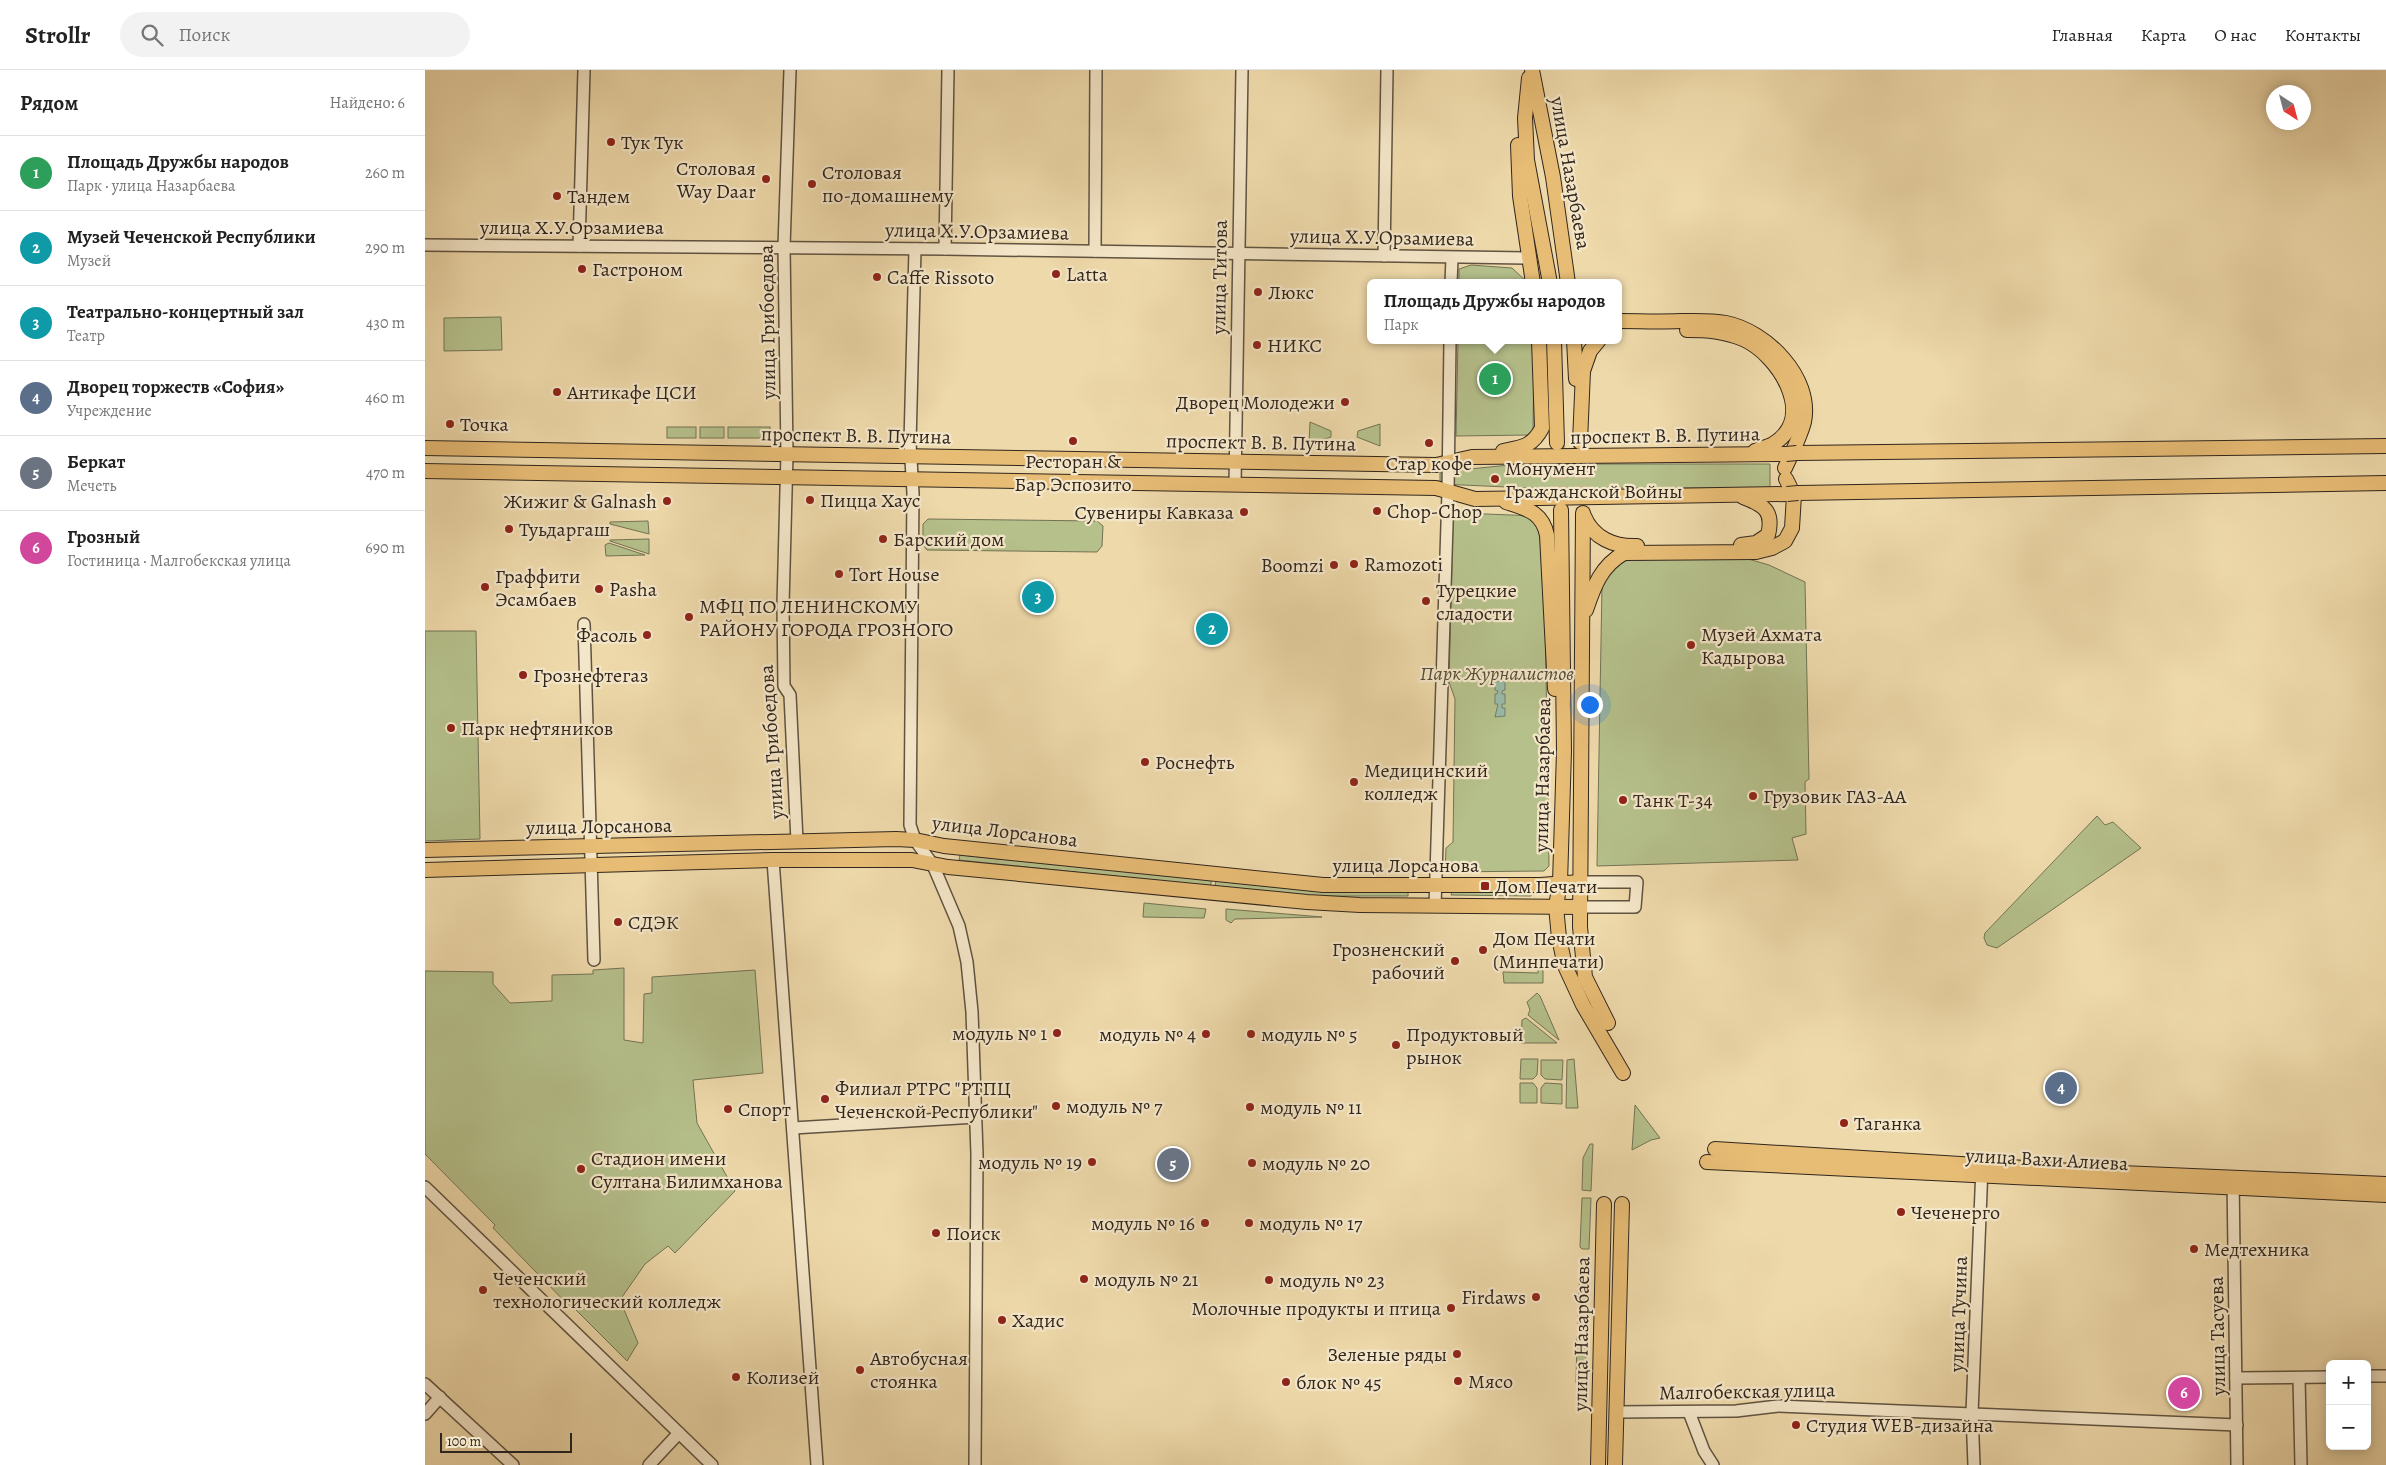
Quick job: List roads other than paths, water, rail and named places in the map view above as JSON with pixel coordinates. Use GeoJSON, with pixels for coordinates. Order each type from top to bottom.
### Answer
{"type":"FeatureCollection","features":[{"type":"Feature","properties":{"kind":"main road","name":"улица Назарбаева"},"geometry":{"type":"LineString","coordinates":[[1531,70],[1527,97],[1527,160],[1549,279]]}},
{"type":"Feature","properties":{"kind":"main road","name":"улица Назарбаева"},"geometry":{"type":"LineString","coordinates":[[1531,70],[1553,177],[1567,279]]}},
{"type":"Feature","properties":{"kind":"main road"},"geometry":{"type":"LineString","coordinates":[[1527,97],[1518,142],[1518,160],[1520,196],[1532,279]]}},
{"type":"Feature","properties":{"kind":"main road"},"geometry":{"type":"LineString","coordinates":[[1553,177],[1571,240],[1577,279]]}},
{"type":"Feature","properties":{"kind":"main road"},"geometry":{"type":"LineString","coordinates":[[1622,321],[1707,321],[1727,323],[1754,334],[1783,359],[1796,377],[1804,397],[1804,422],[1786,461],[1785,485],[1787,493]]}},
{"type":"Feature","properties":{"kind":"main road"},"geometry":{"type":"LineString","coordinates":[[1622,331],[1717,330],[1745,340],[1775,364],[1787,384],[1794,411],[1787,428],[1774,443],[1747,454]]}},
{"type":"Feature","properties":{"kind":"main road"},"geometry":{"type":"LineString","coordinates":[[1472,457],[1518,448],[1536,439],[1542,428],[1539,344]]}},
{"type":"Feature","properties":{"kind":"main road"},"geometry":{"type":"LineString","coordinates":[[1554,344],[1557,444]]}},
{"type":"Feature","properties":{"kind":"main road"},"geometry":{"type":"LineString","coordinates":[[1574,344],[1580,442],[1583,371],[1590,351],[1596,344]]}},
{"type":"Feature","properties":{"kind":"main road","name":"проспект В. В. Путина"},"geometry":{"type":"LineString","coordinates":[[425,448],[1436,465],[1472,457],[1747,454],[1786,461],[2386,446]]}},
{"type":"Feature","properties":{"kind":"main road"},"geometry":{"type":"LineString","coordinates":[[1583,620],[1604,568],[1611,560],[1624,553],[1756,552],[1785,541],[1792,528],[1794,495],[1786,461]]}},
{"type":"Feature","properties":{"kind":"main road"},"geometry":{"type":"LineString","coordinates":[[425,471],[1436,488],[1475,499],[2386,483]]}},
{"type":"Feature","properties":{"kind":"main road","name":"улица Назарбаева"},"geometry":{"type":"LineString","coordinates":[[1603,1027],[1585,977],[1580,907],[1583,513],[1590,529],[1596,535],[1617,545],[1736,545],[1756,543],[1768,535],[1771,522],[1767,512],[1760,504],[1737,494]]}},
{"type":"Feature","properties":{"kind":"main road"},"geometry":{"type":"LineString","coordinates":[[1493,499],[1534,512],[1545,522],[1557,746],[1563,769]]}},
{"type":"Feature","properties":{"kind":"main road","name":"улица Назарбаева"},"geometry":{"type":"LineString","coordinates":[[1561,510],[1563,769],[1560,883],[1556,906],[1559,938],[1565,966],[1603,1027]]}},
{"type":"Feature","properties":{"kind":"main road","name":"улица Лорсанова"},"geometry":{"type":"LineString","coordinates":[[425,850],[915,840],[944,846],[1313,884],[1435,886],[1580,882]]}},
{"type":"Feature","properties":{"kind":"main road","name":"улица Лорсанова"},"geometry":{"type":"LineString","coordinates":[[425,870],[773,860],[912,860],[933,865],[1307,902],[1435,906],[1580,907]]}},
{"type":"Feature","properties":{"kind":"main road"},"geometry":{"type":"LineString","coordinates":[[1603,1027],[1623,1073]]}},
{"type":"Feature","properties":{"kind":"main road","name":"улица Вахи Алиева"},"geometry":{"type":"LineString","coordinates":[[1715,1149],[1983,1170]]}},
{"type":"Feature","properties":{"kind":"main road","name":"улица Вахи Алиева"},"geometry":{"type":"LineString","coordinates":[[1707,1162],[1983,1170],[2233,1182],[2386,1184]]}},
{"type":"Feature","properties":{"kind":"main road","name":"улица Вахи Алиева"},"geometry":{"type":"LineString","coordinates":[[2233,1182],[2386,1195]]}},
{"type":"Feature","properties":{"kind":"main road","name":"улица Назарбаева"},"geometry":{"type":"LineString","coordinates":[[1598,1465],[1604,1204]]}},
{"type":"Feature","properties":{"kind":"main road","name":"улица Назарбаева"},"geometry":{"type":"LineString","coordinates":[[1615,1465],[1622,1204]]}},
{"type":"Feature","properties":{"kind":"street"},"geometry":{"type":"LineString","coordinates":[[579,246],[585,70]]}},
{"type":"Feature","properties":{"kind":"street","name":"улица Грибоедова"},"geometry":{"type":"LineString","coordinates":[[790,70],[784,247],[787,454],[783,606],[784,686],[790,695],[797,841]]}},
{"type":"Feature","properties":{"kind":"street"},"geometry":{"type":"LineString","coordinates":[[945,249],[948,70]]}},
{"type":"Feature","properties":{"kind":"street"},"geometry":{"type":"LineString","coordinates":[[1095,251],[1096,70]]}},
{"type":"Feature","properties":{"kind":"street","name":"улица Титова"},"geometry":{"type":"LineString","coordinates":[[1235,485],[1242,70]]}},
{"type":"Feature","properties":{"kind":"street"},"geometry":{"type":"LineString","coordinates":[[1384,256],[1387,70]]}},
{"type":"Feature","properties":{"kind":"street","name":"улица Х.У.Орзамиева"},"geometry":{"type":"LineString","coordinates":[[425,245],[784,247],[1529,258]]}},
{"type":"Feature","properties":{"kind":"street"},"geometry":{"type":"LineString","coordinates":[[915,249],[910,443],[913,479],[910,825],[915,840],[933,865],[959,926],[967,962],[972,1012],[976,1117],[975,1465]]}},
{"type":"Feature","properties":{"kind":"street"},"geometry":{"type":"LineString","coordinates":[[1451,279],[1452,258]]}},
{"type":"Feature","properties":{"kind":"street"},"geometry":{"type":"LineString","coordinates":[[1435,906],[1448,492],[1450,344]]}},
{"type":"Feature","properties":{"kind":"street"},"geometry":{"type":"LineString","coordinates":[[584,624],[589,846],[594,960]]}},
{"type":"Feature","properties":{"kind":"street"},"geometry":{"type":"LineString","coordinates":[[773,860],[817,1465]]}},
{"type":"Feature","properties":{"kind":"street"},"geometry":{"type":"LineString","coordinates":[[1580,882],[1637,882],[1635,907],[1580,907]]}},
{"type":"Feature","properties":{"kind":"street"},"geometry":{"type":"LineString","coordinates":[[793,1128],[976,1117]]}},
{"type":"Feature","properties":{"kind":"street","name":"улица Тучина"},"geometry":{"type":"LineString","coordinates":[[1974,1465],[1972,1413],[1983,1170]]}},
{"type":"Feature","properties":{"kind":"street","name":"улица Тасуева"},"geometry":{"type":"LineString","coordinates":[[2233,1182],[2237,1465]]}},
{"type":"Feature","properties":{"kind":"street"},"geometry":{"type":"LineString","coordinates":[[425,1187],[712,1465]]}},
{"type":"Feature","properties":{"kind":"street"},"geometry":{"type":"LineString","coordinates":[[2371,1376],[2386,1376]]}},
{"type":"Feature","properties":{"kind":"street"},"geometry":{"type":"LineString","coordinates":[[2236,1378],[2326,1377]]}},
{"type":"Feature","properties":{"kind":"street"},"geometry":{"type":"LineString","coordinates":[[2299,1378],[2301,1465]]}},
{"type":"Feature","properties":{"kind":"street"},"geometry":{"type":"LineString","coordinates":[[425,1384],[513,1465]]}},
{"type":"Feature","properties":{"kind":"street"},"geometry":{"type":"LineString","coordinates":[[425,1414],[440,1397]]}},
{"type":"Feature","properties":{"kind":"street","name":"Малгобекская улица"},"geometry":{"type":"LineString","coordinates":[[1617,1412],[1736,1411],[1783,1406],[2237,1425]]}},
{"type":"Feature","properties":{"kind":"street"},"geometry":{"type":"LineString","coordinates":[[1689,1412],[1704,1451],[1713,1465]]}},
{"type":"Feature","properties":{"kind":"street"},"geometry":{"type":"LineString","coordinates":[[649,1465],[679,1433]]}},
{"type":"Feature","properties":{"kind":"tunnel"},"geometry":{"type":"LineString","coordinates":[[1558,444],[1561,508]]}},
{"type":"Feature","properties":{"kind":"tunnel"},"geometry":{"type":"LineString","coordinates":[[1580,444],[1583,513]]}},
{"type":"Feature","properties":{"kind":"place","name":"Тук Тук"},"geometry":{"type":"Point","coordinates":[611,142]}},
{"type":"Feature","properties":{"kind":"place","name":"Столовая Way Daar"},"geometry":{"type":"Point","coordinates":[766,179]}},
{"type":"Feature","properties":{"kind":"place","name":"Столовая по-домашнему"},"geometry":{"type":"Point","coordinates":[812,184]}},
{"type":"Feature","properties":{"kind":"place","name":"Тандем"},"geometry":{"type":"Point","coordinates":[557,196]}},
{"type":"Feature","properties":{"kind":"place","name":"Гастроном"},"geometry":{"type":"Point","coordinates":[582,269]}},
{"type":"Feature","properties":{"kind":"place","name":"Latta"},"geometry":{"type":"Point","coordinates":[1056,274]}},
{"type":"Feature","properties":{"kind":"place","name":"Caffe Rissoto"},"geometry":{"type":"Point","coordinates":[877,277]}},
{"type":"Feature","properties":{"kind":"place","name":"Люкс"},"geometry":{"type":"Point","coordinates":[1258,292]}},
{"type":"Feature","properties":{"kind":"place","name":"НИКС"},"geometry":{"type":"Point","coordinates":[1257,345]}},
{"type":"Feature","properties":{"kind":"place","name":"Площадь Дружбы народов"},"geometry":{"type":"Point","coordinates":[1495,379]}},
{"type":"Feature","properties":{"kind":"place","name":"Антикафе ЦСИ"},"geometry":{"type":"Point","coordinates":[557,392]}},
{"type":"Feature","properties":{"kind":"place","name":"Дворец Молодежи"},"geometry":{"type":"Point","coordinates":[1345,402]}},
{"type":"Feature","properties":{"kind":"place","name":"Точка"},"geometry":{"type":"Point","coordinates":[450,424]}},
{"type":"Feature","properties":{"kind":"place","name":"Ресторан & Бар Эспозито"},"geometry":{"type":"Point","coordinates":[1073,441]}},
{"type":"Feature","properties":{"kind":"place","name":"Стар кофе"},"geometry":{"type":"Point","coordinates":[1429,443]}},
{"type":"Feature","properties":{"kind":"place","name":"Монумент Гражданской Войны"},"geometry":{"type":"Point","coordinates":[1495,479]}},
{"type":"Feature","properties":{"kind":"place","name":"Пицца Хаус"},"geometry":{"type":"Point","coordinates":[810,500]}},
{"type":"Feature","properties":{"kind":"place","name":"Жижиг & Galnash"},"geometry":{"type":"Point","coordinates":[667,501]}},
{"type":"Feature","properties":{"kind":"place","name":"Chop-Chop"},"geometry":{"type":"Point","coordinates":[1377,511]}},
{"type":"Feature","properties":{"kind":"place","name":"Сувениры Кавказа"},"geometry":{"type":"Point","coordinates":[1244,512]}},
{"type":"Feature","properties":{"kind":"place","name":"Туьдаргаш"},"geometry":{"type":"Point","coordinates":[509,529]}},
{"type":"Feature","properties":{"kind":"place","name":"Барский дом"},"geometry":{"type":"Point","coordinates":[883,539]}},
{"type":"Feature","properties":{"kind":"place","name":"Ramozoti"},"geometry":{"type":"Point","coordinates":[1354,564]}},
{"type":"Feature","properties":{"kind":"place","name":"Boomzi"},"geometry":{"type":"Point","coordinates":[1334,565]}},
{"type":"Feature","properties":{"kind":"place","name":"Tort House"},"geometry":{"type":"Point","coordinates":[839,574]}},
{"type":"Feature","properties":{"kind":"place","name":"Граффити Эсамбаев"},"geometry":{"type":"Point","coordinates":[485,587]}},
{"type":"Feature","properties":{"kind":"place","name":"Pasha"},"geometry":{"type":"Point","coordinates":[599,589]}},
{"type":"Feature","properties":{"kind":"place","name":"Театрально-концертный зал"},"geometry":{"type":"Point","coordinates":[1038,597]}},
{"type":"Feature","properties":{"kind":"place","name":"Турецкие сладости"},"geometry":{"type":"Point","coordinates":[1426,601]}},
{"type":"Feature","properties":{"kind":"place","name":"МФЦ ПО ЛЕНИНСКОМУ РАЙОНУ ГОРОДА ГРОЗНОГО"},"geometry":{"type":"Point","coordinates":[689,617]}},
{"type":"Feature","properties":{"kind":"place","name":"Музей Чеченской Республики"},"geometry":{"type":"Point","coordinates":[1212,629]}},
{"type":"Feature","properties":{"kind":"place","name":"Фасоль"},"geometry":{"type":"Point","coordinates":[647,635]}},
{"type":"Feature","properties":{"kind":"place","name":"Музей Ахмата Кадырова"},"geometry":{"type":"Point","coordinates":[1691,645]}},
{"type":"Feature","properties":{"kind":"place","name":"Грознефтегаз"},"geometry":{"type":"Point","coordinates":[523,675]}},
{"type":"Feature","properties":{"kind":"place","name":"Парк нефтяников"},"geometry":{"type":"Point","coordinates":[451,728]}},
{"type":"Feature","properties":{"kind":"place","name":"Роснефть"},"geometry":{"type":"Point","coordinates":[1145,762]}},
{"type":"Feature","properties":{"kind":"place","name":"Медицинский колледж"},"geometry":{"type":"Point","coordinates":[1354,782]}},
{"type":"Feature","properties":{"kind":"place","name":"Грузовик ГАЗ-АА"},"geometry":{"type":"Point","coordinates":[1753,796]}},
{"type":"Feature","properties":{"kind":"place","name":"Танк Т-34"},"geometry":{"type":"Point","coordinates":[1623,800]}},
{"type":"Feature","properties":{"kind":"place","name":"Дом Печати"},"geometry":{"type":"Point","coordinates":[1485,886]}},
{"type":"Feature","properties":{"kind":"place","name":"СДЭК"},"geometry":{"type":"Point","coordinates":[618,922]}},
{"type":"Feature","properties":{"kind":"place","name":"Дом Печати (Минпечати)"},"geometry":{"type":"Point","coordinates":[1483,950]}},
{"type":"Feature","properties":{"kind":"place","name":"Грозненский рабочий"},"geometry":{"type":"Point","coordinates":[1455,961]}},
{"type":"Feature","properties":{"kind":"place","name":"модуль № 1"},"geometry":{"type":"Point","coordinates":[1057,1033]}},
{"type":"Feature","properties":{"kind":"place","name":"модуль № 4"},"geometry":{"type":"Point","coordinates":[1206,1034]}},
{"type":"Feature","properties":{"kind":"place","name":"модуль № 5"},"geometry":{"type":"Point","coordinates":[1251,1034]}},
{"type":"Feature","properties":{"kind":"place","name":"Продуктовый рынок"},"geometry":{"type":"Point","coordinates":[1396,1045]}},
{"type":"Feature","properties":{"kind":"place","name":"Дворец торжеств «София»"},"geometry":{"type":"Point","coordinates":[2061,1088]}},
{"type":"Feature","properties":{"kind":"place","name":"Филиал РТРС \"РТПЦ Чеченской Республики\""},"geometry":{"type":"Point","coordinates":[825,1099]}},
{"type":"Feature","properties":{"kind":"place","name":"модуль № 7"},"geometry":{"type":"Point","coordinates":[1056,1106]}},
{"type":"Feature","properties":{"kind":"place","name":"модуль № 11"},"geometry":{"type":"Point","coordinates":[1250,1107]}},
{"type":"Feature","properties":{"kind":"place","name":"Спорт"},"geometry":{"type":"Point","coordinates":[728,1109]}},
{"type":"Feature","properties":{"kind":"place","name":"Таганка"},"geometry":{"type":"Point","coordinates":[1844,1123]}},
{"type":"Feature","properties":{"kind":"place","name":"модуль № 19"},"geometry":{"type":"Point","coordinates":[1092,1162]}},
{"type":"Feature","properties":{"kind":"place","name":"модуль № 20"},"geometry":{"type":"Point","coordinates":[1252,1163]}},
{"type":"Feature","properties":{"kind":"place","name":"Беркат"},"geometry":{"type":"Point","coordinates":[1173,1164]}},
{"type":"Feature","properties":{"kind":"place","name":"Стадион имени Султана Билимханова"},"geometry":{"type":"Point","coordinates":[581,1169]}},
{"type":"Feature","properties":{"kind":"place","name":"Чеченерго"},"geometry":{"type":"Point","coordinates":[1901,1212]}},
{"type":"Feature","properties":{"kind":"place","name":"модуль № 16"},"geometry":{"type":"Point","coordinates":[1205,1223]}},
{"type":"Feature","properties":{"kind":"place","name":"модуль № 17"},"geometry":{"type":"Point","coordinates":[1249,1223]}},
{"type":"Feature","properties":{"kind":"place","name":"Поиск"},"geometry":{"type":"Point","coordinates":[936,1233]}},
{"type":"Feature","properties":{"kind":"place","name":"Медтехника"},"geometry":{"type":"Point","coordinates":[2194,1249]}},
{"type":"Feature","properties":{"kind":"place","name":"модуль № 21"},"geometry":{"type":"Point","coordinates":[1084,1279]}},
{"type":"Feature","properties":{"kind":"place","name":"модуль № 23"},"geometry":{"type":"Point","coordinates":[1269,1280]}},
{"type":"Feature","properties":{"kind":"place","name":"Чеченский технологический колледж"},"geometry":{"type":"Point","coordinates":[483,1290]}},
{"type":"Feature","properties":{"kind":"place","name":"Firdaws"},"geometry":{"type":"Point","coordinates":[1536,1297]}},
{"type":"Feature","properties":{"kind":"place","name":"Молочные продукты и птица"},"geometry":{"type":"Point","coordinates":[1451,1308]}},
{"type":"Feature","properties":{"kind":"place","name":"Хадис"},"geometry":{"type":"Point","coordinates":[1002,1320]}},
{"type":"Feature","properties":{"kind":"place","name":"Зеленые ряды"},"geometry":{"type":"Point","coordinates":[1457,1354]}},
{"type":"Feature","properties":{"kind":"place","name":"Автобусная стоянка"},"geometry":{"type":"Point","coordinates":[860,1370]}},
{"type":"Feature","properties":{"kind":"place","name":"Колизей"},"geometry":{"type":"Point","coordinates":[736,1377]}},
{"type":"Feature","properties":{"kind":"place","name":"Мясо"},"geometry":{"type":"Point","coordinates":[1458,1381]}},
{"type":"Feature","properties":{"kind":"place","name":"блок № 45"},"geometry":{"type":"Point","coordinates":[1286,1382]}},
{"type":"Feature","properties":{"kind":"place","name":"Грозный"},"geometry":{"type":"Point","coordinates":[2184,1393]}},
{"type":"Feature","properties":{"kind":"place","name":"Студия WEB-дизайна"},"geometry":{"type":"Point","coordinates":[1796,1425]}},
{"type":"Feature","properties":{"kind":"park label","name":"Парк Журналистов"},"geometry":{"type":"Point","coordinates":[1497,673]}}]}
